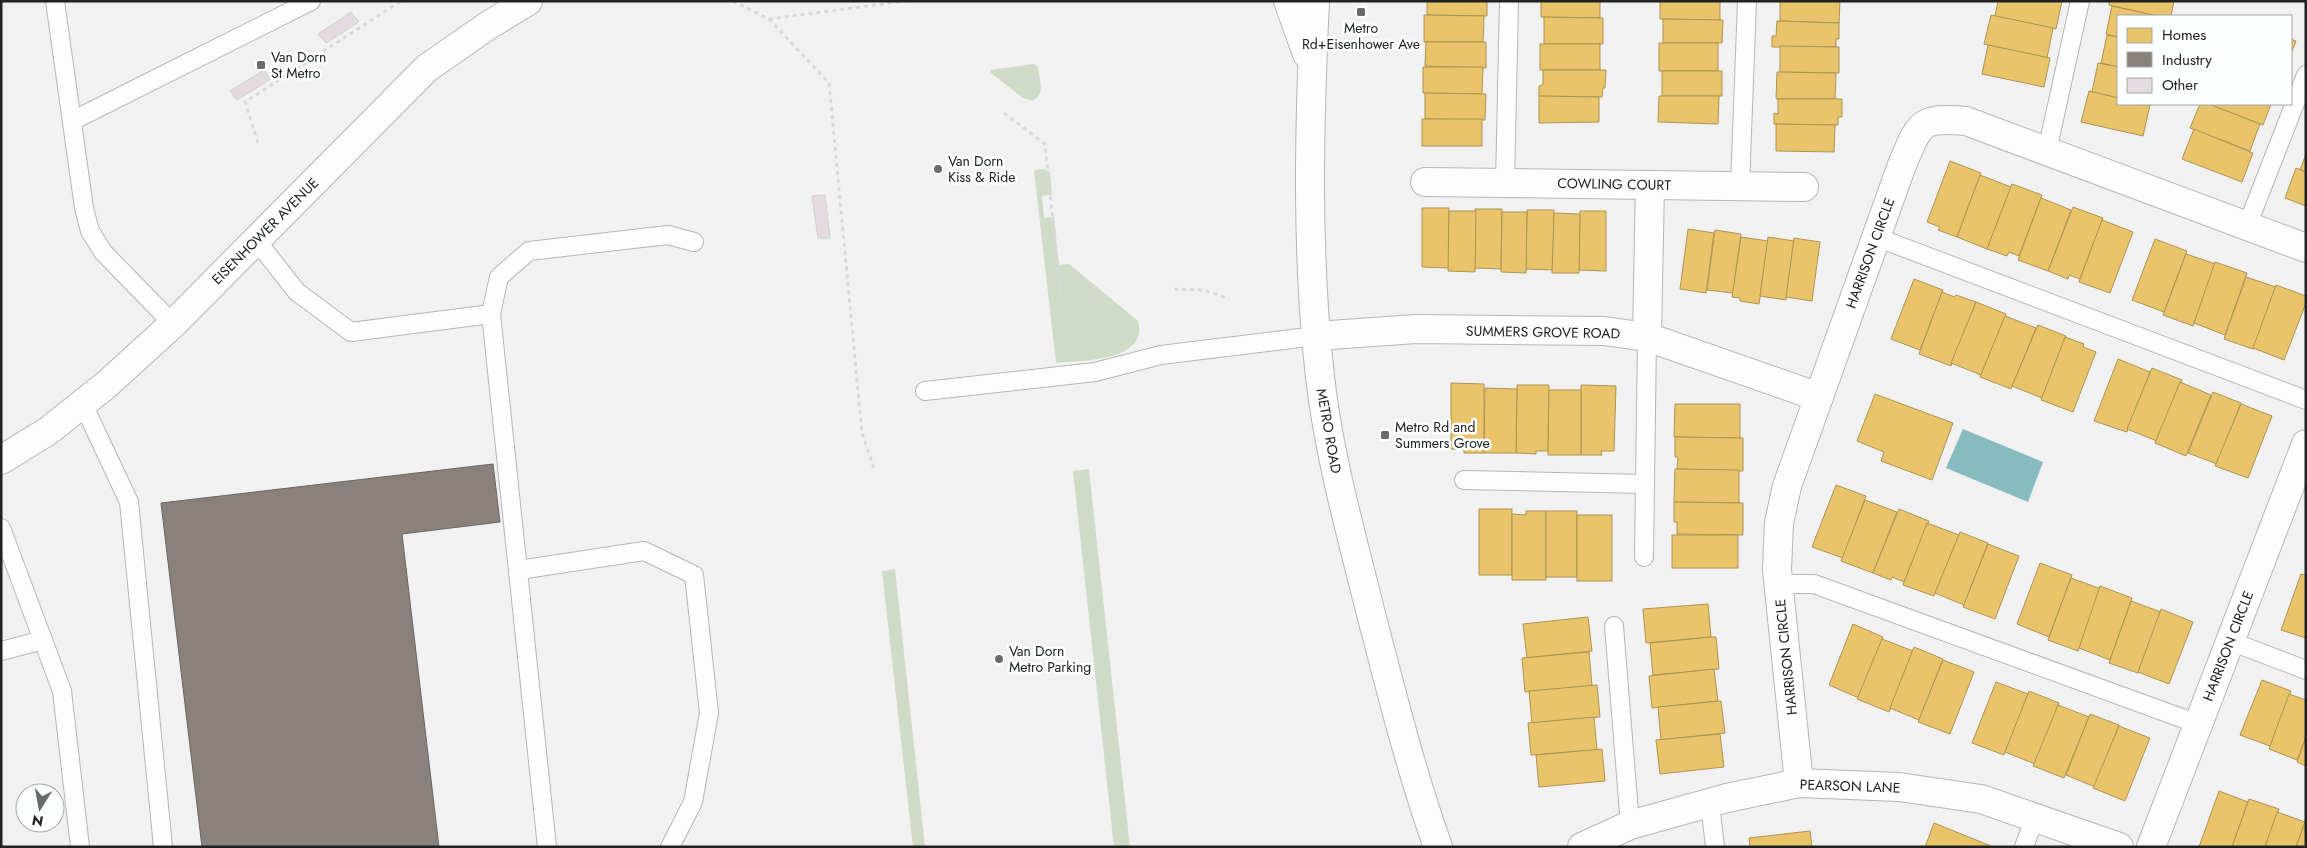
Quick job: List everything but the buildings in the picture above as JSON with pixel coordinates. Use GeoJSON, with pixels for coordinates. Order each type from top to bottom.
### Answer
{"type":"FeatureCollection","features":[{"type":"Feature","properties":{"kind":"street","name":"EISENHOWER AVENUE"},"geometry":{"type":"LineString","coordinates":[[1,460],[48,430],[106,385],[172,324],[427,68],[486,27],[528,1]]}},
{"type":"Feature","properties":{"kind":"street"},"geometry":{"type":"LineString","coordinates":[[1288,1],[1312,66]]}},
{"type":"Feature","properties":{"kind":"street","name":"METRO ROAD"},"geometry":{"type":"LineString","coordinates":[[1315,1],[1309,160],[1312,272],[1316,336],[1332,454],[1351,535],[1415,781],[1438,847]]}},
{"type":"Feature","properties":{"kind":"street","name":"HARRISON CIRCLE"},"geometry":{"type":"LineString","coordinates":[[1799,783],[1779,584],[1779,523],[1787,486],[1902,164],[1923,124],[1940,119],[1966,121],[2306,248]]}},
{"type":"Feature","properties":{"kind":"street","name":"COWLING COURT"},"geometry":{"type":"LineString","coordinates":[[1425,182],[1804,187]]}},
{"type":"Feature","properties":{"kind":"street"},"geometry":{"type":"LineString","coordinates":[[1646,337],[1650,185]]}},
{"type":"Feature","properties":{"kind":"street","name":"SUMMERS GROVE ROAD"},"geometry":{"type":"LineString","coordinates":[[1316,336],[1425,329],[1604,331],[1646,337],[1819,397]]}},
{"type":"Feature","properties":{"kind":"street","name":"HARRISON CIRCLE"},"geometry":{"type":"LineString","coordinates":[[2151,847],[2306,444]]}},
{"type":"Feature","properties":{"kind":"street","name":"PEARSON LANE"},"geometry":{"type":"LineString","coordinates":[[1582,847],[1630,825],[1710,802],[1775,786],[1799,783],[1898,787],[1981,798],[2119,847]]}},
{"type":"Feature","properties":{"kind":"lane"},"geometry":{"type":"LineString","coordinates":[[55,1],[84,208],[90,231],[103,252],[172,324]]}},
{"type":"Feature","properties":{"kind":"lane"},"geometry":{"type":"LineString","coordinates":[[72,121],[311,1]]}},
{"type":"Feature","properties":{"kind":"lane"},"geometry":{"type":"LineString","coordinates":[[1505,183],[1509,1]]}},
{"type":"Feature","properties":{"kind":"lane"},"geometry":{"type":"LineString","coordinates":[[1740,186],[1747,1]]}},
{"type":"Feature","properties":{"kind":"lane"},"geometry":{"type":"LineString","coordinates":[[2047,151],[2080,1]]}},
{"type":"Feature","properties":{"kind":"lane"},"geometry":{"type":"LineString","coordinates":[[2247,226],[2306,75]]}},
{"type":"Feature","properties":{"kind":"lane"},"geometry":{"type":"LineString","coordinates":[[547,847],[490,314],[499,277],[528,251],[668,235],[694,242]]}},
{"type":"Feature","properties":{"kind":"lane"},"geometry":{"type":"LineString","coordinates":[[1876,237],[2306,400]]}},
{"type":"Feature","properties":{"kind":"lane"},"geometry":{"type":"LineString","coordinates":[[256,240],[297,292],[351,332],[490,314]]}},
{"type":"Feature","properties":{"kind":"lane"},"geometry":{"type":"LineString","coordinates":[[925,391],[1095,372],[1161,355],[1316,336]]}},
{"type":"Feature","properties":{"kind":"lane"},"geometry":{"type":"LineString","coordinates":[[1644,557],[1646,337]]}},
{"type":"Feature","properties":{"kind":"lane"},"geometry":{"type":"LineString","coordinates":[[83,404],[129,502],[163,847]]}},
{"type":"Feature","properties":{"kind":"lane"},"geometry":{"type":"LineString","coordinates":[[1464,480],[1645,484]]}},
{"type":"Feature","properties":{"kind":"lane"},"geometry":{"type":"LineString","coordinates":[[1,528],[62,691],[80,847]]}},
{"type":"Feature","properties":{"kind":"lane"},"geometry":{"type":"LineString","coordinates":[[518,570],[644,551],[694,574],[709,712],[693,802],[670,847]]}},
{"type":"Feature","properties":{"kind":"lane"},"geometry":{"type":"LineString","coordinates":[[1779,584],[1814,584],[2198,724]]}},
{"type":"Feature","properties":{"kind":"lane"},"geometry":{"type":"LineString","coordinates":[[1614,626],[1630,825]]}},
{"type":"Feature","properties":{"kind":"lane"},"geometry":{"type":"LineString","coordinates":[[1,651],[43,640]]}},
{"type":"Feature","properties":{"kind":"lane"},"geometry":{"type":"LineString","coordinates":[[2230,641],[2306,670]]}},
{"type":"Feature","properties":{"kind":"lane"},"geometry":{"type":"LineString","coordinates":[[1710,802],[1715,847]]}},
{"type":"Feature","properties":{"kind":"lane"},"geometry":{"type":"LineString","coordinates":[[2024,847],[2035,817]]}},
{"type":"Feature","properties":{"kind":"path"},"geometry":{"type":"LineString","coordinates":[[258,143],[245,102],[401,1]]}},
{"type":"Feature","properties":{"kind":"path"},"geometry":{"type":"LineString","coordinates":[[733,1],[769,20],[829,83],[862,433],[876,471]]}},
{"type":"Feature","properties":{"kind":"path"},"geometry":{"type":"LineString","coordinates":[[769,20],[906,1]]}},
{"type":"Feature","properties":{"kind":"path"},"geometry":{"type":"LineString","coordinates":[[1004,112],[1045,144],[1061,300],[1071,299]]}},
{"type":"Feature","properties":{"kind":"path"},"geometry":{"type":"LineString","coordinates":[[1174,289],[1205,290],[1229,299]]}},
{"type":"Feature","properties":{"kind":"green space"},"geometry":{"type":"Polygon","coordinates":[[[1034,64],[1038,67],[1041,90],[1033,101],[1023,98],[991,73],[990,70],[1034,64]]]}},
{"type":"Feature","properties":{"kind":"green space"},"geometry":{"type":"Polygon","coordinates":[[[1045,169],[1050,172],[1052,195],[1042,196],[1044,218],[1054,217],[1059,265],[1069,264],[1138,321],[1139,334],[1133,344],[1123,352],[1096,359],[1056,363],[1034,170],[1045,169]]]}},
{"type":"Feature","properties":{"kind":"green space"},"geometry":{"type":"Polygon","coordinates":[[[1089,469],[1130,847],[1114,847],[1073,471],[1089,469]]]}},
{"type":"Feature","properties":{"kind":"green space"},"geometry":{"type":"Polygon","coordinates":[[[895,569],[925,847],[913,847],[882,571],[895,569]]]}},
{"type":"Feature","properties":{"kind":"water"},"geometry":{"type":"Polygon","coordinates":[[[1963,429],[2043,462],[2028,502],[1946,468],[1963,429]]]}},
{"type":"Feature","properties":{"kind":"place","name":"Metro Rd+Eisenhower Ave"},"geometry":{"type":"Point","coordinates":[1361,12]}},
{"type":"Feature","properties":{"kind":"place","name":"Van Dorn St Metro"},"geometry":{"type":"Point","coordinates":[261,65]}},
{"type":"Feature","properties":{"kind":"place","name":"Van Dorn Kiss & Ride"},"geometry":{"type":"Point","coordinates":[938,169]}},
{"type":"Feature","properties":{"kind":"place","name":"Metro Rd and Summers Grove"},"geometry":{"type":"Point","coordinates":[1385,435]}},
{"type":"Feature","properties":{"kind":"place","name":"Van Dorn Metro Parking"},"geometry":{"type":"Point","coordinates":[999,659]}}]}
